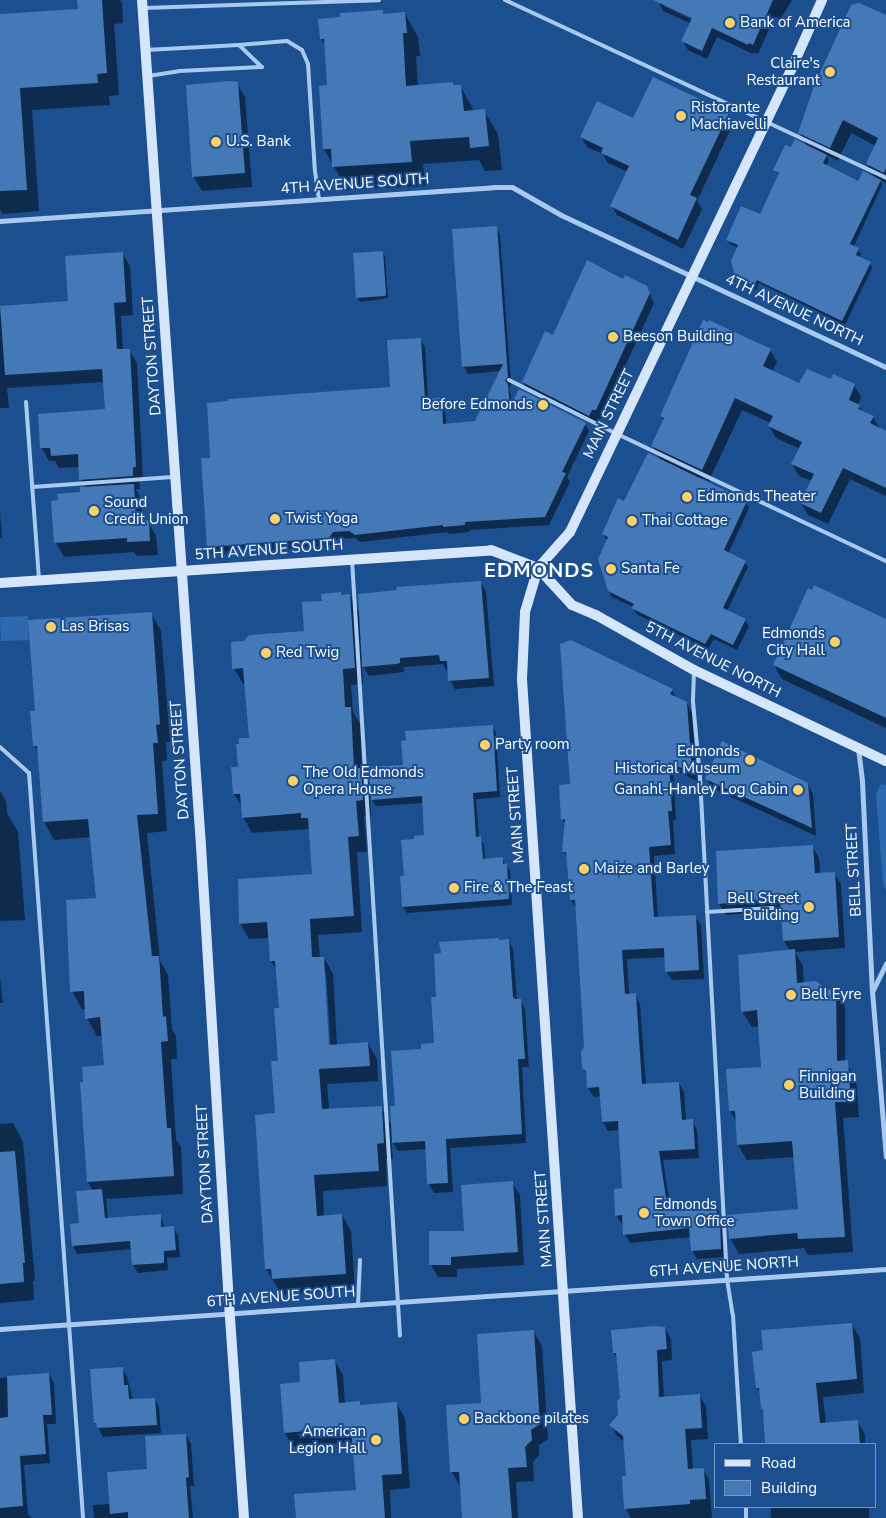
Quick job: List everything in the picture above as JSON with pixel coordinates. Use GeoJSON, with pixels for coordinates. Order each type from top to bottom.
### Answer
{"type":"FeatureCollection","features":[{"type":"Feature","properties":{"kind":"main road","name":"MAIN STREET"},"geometry":{"type":"LineString","coordinates":[[578,1518],[522,680],[525,612],[538,568],[570,532],[615,434],[791,70],[822,0]]}},
{"type":"Feature","properties":{"kind":"main road","name":"DAYTON STREET"},"geometry":{"type":"LineString","coordinates":[[143,4],[244,1518]]}},
{"type":"Feature","properties":{"kind":"main road","name":"5TH AVENUE SOUTH"},"geometry":{"type":"LineString","coordinates":[[0,583],[492,550],[538,568]]}},
{"type":"Feature","properties":{"kind":"main road","name":"5TH AVENUE NORTH"},"geometry":{"type":"LineString","coordinates":[[538,568],[572,605],[596,615],[694,670],[886,761]]}},
{"type":"Feature","properties":{"kind":"street","name":"4TH AVENUE SOUTH"},"geometry":{"type":"LineString","coordinates":[[0,221],[512,187],[561,215],[692,276]]}},
{"type":"Feature","properties":{"kind":"street","name":"4TH AVENUE NORTH"},"geometry":{"type":"LineString","coordinates":[[692,276],[886,367]]}},
{"type":"Feature","properties":{"kind":"street","name":"BELL STREET"},"geometry":{"type":"LineString","coordinates":[[858,748],[862,781],[872,991],[886,1156]]}},
{"type":"Feature","properties":{"kind":"street"},"geometry":{"type":"LineString","coordinates":[[872,991],[886,964]]}},
{"type":"Feature","properties":{"kind":"street","name":"6TH AVENUE NORTH"},"geometry":{"type":"LineString","coordinates":[[563,1290],[886,1269]]}},
{"type":"Feature","properties":{"kind":"street","name":"6TH AVENUE SOUTH"},"geometry":{"type":"LineString","coordinates":[[0,1329],[563,1290]]}},
{"type":"Feature","properties":{"kind":"lane"},"geometry":{"type":"LineString","coordinates":[[143,4],[379,0]]}},
{"type":"Feature","properties":{"kind":"lane"},"geometry":{"type":"LineString","coordinates":[[505,0],[886,178]]}},
{"type":"Feature","properties":{"kind":"lane"},"geometry":{"type":"LineString","coordinates":[[146,50],[287,41],[302,50],[308,64],[315,171],[320,199]]}},
{"type":"Feature","properties":{"kind":"lane"},"geometry":{"type":"LineString","coordinates":[[147,76],[189,70],[262,67],[239,45]]}},
{"type":"Feature","properties":{"kind":"lane"},"geometry":{"type":"LineString","coordinates":[[509,380],[615,434],[886,561]]}},
{"type":"Feature","properties":{"kind":"lane"},"geometry":{"type":"LineString","coordinates":[[26,402],[39,581]]}},
{"type":"Feature","properties":{"kind":"lane"},"geometry":{"type":"LineString","coordinates":[[32,487],[176,477]]}},
{"type":"Feature","properties":{"kind":"lane"},"geometry":{"type":"LineString","coordinates":[[352,560],[400,1336]]}},
{"type":"Feature","properties":{"kind":"lane"},"geometry":{"type":"LineString","coordinates":[[694,670],[693,702],[707,912],[727,1279],[733,1315],[741,1443]]}},
{"type":"Feature","properties":{"kind":"lane"},"geometry":{"type":"LineString","coordinates":[[0,747],[29,773],[83,1518]]}},
{"type":"Feature","properties":{"kind":"lane"},"geometry":{"type":"LineString","coordinates":[[707,912],[773,908]]}},
{"type":"Feature","properties":{"kind":"lane"},"geometry":{"type":"LineString","coordinates":[[358,1304],[360,1260]]}},
{"type":"Feature","properties":{"kind":"shaded area"},"geometry":{"type":"Polygon","coordinates":[[[28,616],[29,640],[1,641],[0,617],[28,616]]]}},
{"type":"Feature","properties":{"kind":"shaded area"},"geometry":{"type":"Polygon","coordinates":[[[881,784],[886,785],[886,891],[883,884],[876,794],[881,784]]]}},
{"type":"Feature","properties":{"kind":"building"},"geometry":{"type":"Polygon","coordinates":[[[77,0],[102,0],[107,73],[97,74],[98,83],[20,88],[27,190],[0,191],[0,14],[78,9],[77,0]]]}},
{"type":"Feature","properties":{"kind":"building","name":"Bank of America"},"geometry":{"type":"Polygon","coordinates":[[[653,0],[773,0],[753,45],[749,43],[748,45],[712,28],[702,51],[681,41],[692,18],[653,0]]]}},
{"type":"Feature","properties":{"kind":"building"},"geometry":{"type":"Polygon","coordinates":[[[859,3],[886,15],[886,168],[884,173],[866,164],[878,138],[843,120],[830,148],[798,133],[814,86],[851,5],[859,3]]]}},
{"type":"Feature","properties":{"kind":"building"},"geometry":{"type":"Polygon","coordinates":[[[383,10],[383,14],[405,12],[407,33],[403,33],[406,86],[453,82],[453,85],[461,85],[464,111],[485,109],[489,146],[470,148],[469,137],[410,141],[412,162],[332,167],[331,149],[323,149],[319,86],[327,85],[324,39],[320,39],[318,19],[340,17],[340,13],[383,10]]]}},
{"type":"Feature","properties":{"kind":"building"},"geometry":{"type":"Polygon","coordinates":[[[653,77],[729,113],[690,195],[697,198],[678,240],[610,206],[629,166],[601,153],[603,148],[580,137],[597,101],[633,118],[653,77]]]}},
{"type":"Feature","properties":{"kind":"building","name":"U.S. Bank"},"geometry":{"type":"Polygon","coordinates":[[[229,81],[238,82],[245,173],[192,177],[186,85],[229,81]]]}},
{"type":"Feature","properties":{"kind":"building"},"geometry":{"type":"Polygon","coordinates":[[[795,139],[827,155],[823,163],[858,181],[863,171],[881,180],[850,244],[859,248],[856,255],[871,262],[842,321],[757,280],[754,286],[736,278],[731,261],[738,245],[726,240],[741,206],[760,214],[779,173],[773,170],[785,145],[791,147],[795,139]]]}},
{"type":"Feature","properties":{"kind":"building"},"geometry":{"type":"Polygon","coordinates":[[[497,226],[508,377],[505,381],[508,384],[510,408],[519,389],[586,423],[562,472],[566,473],[545,517],[465,522],[465,525],[443,527],[443,525],[355,535],[349,531],[333,532],[329,538],[207,547],[201,458],[210,458],[207,403],[228,401],[228,399],[390,387],[387,340],[421,338],[425,399],[442,398],[443,424],[475,421],[503,364],[462,367],[452,229],[497,226]]]}},
{"type":"Feature","properties":{"kind":"building"},"geometry":{"type":"Polygon","coordinates":[[[383,251],[385,296],[356,298],[353,253],[383,251]]]}},
{"type":"Feature","properties":{"kind":"building"},"geometry":{"type":"Polygon","coordinates":[[[123,252],[126,302],[114,303],[117,349],[130,349],[136,467],[133,467],[133,476],[79,480],[78,454],[51,456],[50,448],[40,448],[38,414],[105,409],[102,369],[5,375],[0,306],[68,301],[65,256],[123,252]]]}},
{"type":"Feature","properties":{"kind":"building"},"geometry":{"type":"Polygon","coordinates":[[[587,260],[623,279],[625,275],[647,286],[650,293],[596,410],[592,410],[589,416],[522,382],[545,331],[553,335],[587,260]]]}},
{"type":"Feature","properties":{"kind":"building"},"geometry":{"type":"Polygon","coordinates":[[[703,320],[708,322],[709,320],[771,349],[763,366],[799,383],[807,369],[831,379],[833,374],[855,384],[849,400],[860,405],[858,409],[874,416],[870,423],[886,431],[886,488],[843,468],[821,513],[800,503],[814,474],[791,464],[802,442],[768,426],[773,416],[735,398],[702,470],[651,446],[664,418],[660,416],[703,320]]]}},
{"type":"Feature","properties":{"kind":"building"},"geometry":{"type":"Polygon","coordinates":[[[648,453],[747,501],[724,550],[746,561],[723,608],[746,619],[733,645],[711,634],[705,644],[631,608],[634,604],[608,591],[598,559],[608,537],[602,534],[618,498],[624,501],[648,453]]]}},
{"type":"Feature","properties":{"kind":"building","name":"Sound Credit Union"},"geometry":{"type":"Polygon","coordinates":[[[134,484],[136,521],[149,520],[150,541],[127,542],[127,538],[54,543],[51,501],[58,500],[57,494],[80,492],[80,487],[134,484]]]}},
{"type":"Feature","properties":{"kind":"building"},"geometry":{"type":"Polygon","coordinates":[[[481,581],[489,678],[448,681],[447,661],[440,661],[439,655],[400,658],[400,663],[396,664],[362,667],[358,594],[397,590],[396,587],[481,581]]]}},
{"type":"Feature","properties":{"kind":"building","name":"Edmonds City Hall"},"geometry":{"type":"Polygon","coordinates":[[[814,585],[886,619],[886,718],[773,665],[808,588],[812,590],[814,585]]]}},
{"type":"Feature","properties":{"kind":"building"},"geometry":{"type":"Polygon","coordinates":[[[341,592],[341,595],[350,594],[355,668],[343,669],[345,707],[351,707],[354,768],[361,768],[363,800],[356,801],[359,836],[348,837],[354,916],[310,919],[312,957],[324,957],[329,1045],[368,1042],[370,1066],[319,1069],[322,1109],[382,1106],[384,1143],[377,1144],[379,1171],[314,1175],[317,1216],[342,1214],[346,1274],[272,1279],[271,1269],[265,1269],[255,1115],[275,1113],[271,1061],[278,1061],[274,1008],[279,1008],[275,961],[270,961],[267,922],[239,924],[238,879],[312,874],[308,818],[301,818],[301,813],[242,818],[240,794],[233,794],[231,767],[238,767],[236,744],[239,744],[239,738],[249,738],[243,668],[232,669],[231,642],[244,641],[249,635],[304,631],[302,602],[322,601],[321,594],[341,592]]]}},
{"type":"Feature","properties":{"kind":"building"},"geometry":{"type":"Polygon","coordinates":[[[152,612],[160,724],[156,725],[158,743],[153,743],[158,814],[137,815],[152,956],[159,956],[163,1017],[166,1016],[168,1041],[161,1042],[167,1128],[171,1128],[174,1176],[87,1182],[80,1082],[83,1082],[82,1067],[104,1065],[100,1017],[85,1019],[84,991],[70,992],[66,900],[96,898],[88,819],[43,822],[37,746],[33,746],[30,711],[35,711],[28,620],[152,612]]]}},
{"type":"Feature","properties":{"kind":"building"},"geometry":{"type":"Polygon","coordinates":[[[571,640],[673,689],[670,694],[687,702],[692,773],[669,762],[672,811],[668,811],[671,845],[649,847],[654,917],[696,915],[699,970],[665,972],[664,948],[622,950],[625,994],[636,993],[642,1084],[679,1082],[682,1120],[693,1119],[695,1149],[659,1151],[666,1198],[672,1198],[673,1202],[676,1203],[716,1200],[717,1216],[720,1216],[721,1249],[691,1251],[689,1228],[623,1235],[622,1215],[615,1216],[614,1189],[622,1188],[618,1121],[602,1122],[599,1087],[587,1088],[586,1071],[582,1068],[581,1052],[584,1047],[575,900],[570,900],[566,852],[562,852],[565,819],[561,820],[559,785],[570,784],[560,644],[571,640]]]}},
{"type":"Feature","properties":{"kind":"building"},"geometry":{"type":"Polygon","coordinates":[[[493,725],[497,791],[473,793],[476,837],[481,836],[483,859],[503,857],[503,864],[507,863],[509,899],[402,907],[400,876],[404,876],[401,840],[414,839],[414,836],[424,835],[422,796],[371,800],[369,767],[403,765],[401,741],[406,740],[405,731],[493,725]]]}},
{"type":"Feature","properties":{"kind":"building"},"geometry":{"type":"Polygon","coordinates":[[[722,741],[808,783],[812,828],[705,779],[722,741]]]}},
{"type":"Feature","properties":{"kind":"building"},"geometry":{"type":"Polygon","coordinates":[[[813,845],[815,873],[835,872],[839,937],[783,941],[780,899],[718,904],[716,851],[813,845]]]}},
{"type":"Feature","properties":{"kind":"building"},"geometry":{"type":"Polygon","coordinates":[[[499,938],[499,940],[509,939],[513,997],[521,999],[525,1059],[518,1059],[522,1134],[446,1139],[448,1183],[427,1184],[425,1141],[392,1143],[390,1106],[395,1106],[391,1051],[421,1049],[421,1044],[434,1043],[431,997],[436,997],[434,954],[441,953],[439,942],[499,938]]]}},
{"type":"Feature","properties":{"kind":"building"},"geometry":{"type":"Polygon","coordinates":[[[795,949],[797,983],[816,981],[827,990],[836,989],[837,1061],[848,1060],[851,1102],[835,1102],[845,1237],[798,1239],[797,1233],[729,1239],[727,1215],[798,1209],[792,1141],[737,1145],[735,1111],[729,1111],[726,1069],[761,1067],[757,1010],[741,1012],[738,955],[795,949]]]}},
{"type":"Feature","properties":{"kind":"building"},"geometry":{"type":"Polygon","coordinates":[[[15,1151],[25,1263],[23,1263],[24,1282],[0,1284],[0,1152],[15,1151]]]}},
{"type":"Feature","properties":{"kind":"building"},"geometry":{"type":"Polygon","coordinates":[[[513,1181],[518,1252],[451,1257],[451,1265],[429,1265],[429,1231],[464,1231],[461,1185],[513,1181]]]}},
{"type":"Feature","properties":{"kind":"building"},"geometry":{"type":"Polygon","coordinates":[[[102,1189],[105,1218],[161,1214],[161,1227],[174,1226],[176,1250],[164,1251],[164,1263],[132,1265],[130,1241],[72,1246],[70,1224],[79,1223],[76,1191],[102,1189]]]}},
{"type":"Feature","properties":{"kind":"building"},"geometry":{"type":"Polygon","coordinates":[[[852,1323],[857,1379],[816,1383],[820,1423],[858,1420],[860,1443],[765,1443],[763,1409],[761,1409],[759,1388],[756,1388],[752,1352],[763,1350],[761,1330],[852,1323]]]}},
{"type":"Feature","properties":{"kind":"building"},"geometry":{"type":"Polygon","coordinates":[[[654,1326],[665,1327],[667,1349],[657,1350],[659,1397],[700,1394],[702,1428],[685,1429],[688,1469],[704,1468],[706,1499],[690,1500],[690,1504],[624,1509],[622,1476],[626,1476],[623,1436],[609,1425],[618,1415],[617,1400],[620,1399],[616,1353],[613,1353],[611,1330],[654,1326]]]}},
{"type":"Feature","properties":{"kind":"building"},"geometry":{"type":"Polygon","coordinates":[[[534,1330],[540,1424],[531,1430],[532,1440],[525,1447],[527,1467],[508,1468],[512,1518],[462,1518],[459,1472],[450,1472],[446,1405],[481,1403],[477,1334],[534,1330]]]}},
{"type":"Feature","properties":{"kind":"building"},"geometry":{"type":"Polygon","coordinates":[[[335,1359],[339,1403],[360,1401],[360,1405],[397,1402],[402,1474],[382,1475],[385,1518],[296,1518],[294,1494],[356,1490],[351,1427],[284,1433],[280,1384],[300,1382],[299,1362],[335,1359]]]}},
{"type":"Feature","properties":{"kind":"building"},"geometry":{"type":"Polygon","coordinates":[[[123,1367],[124,1385],[128,1385],[129,1399],[155,1398],[157,1425],[97,1428],[96,1423],[94,1423],[90,1369],[123,1367]]]}},
{"type":"Feature","properties":{"kind":"building"},"geometry":{"type":"Polygon","coordinates":[[[49,1373],[52,1415],[43,1415],[46,1454],[20,1456],[23,1506],[0,1508],[0,1418],[8,1417],[7,1376],[49,1373]]]}},
{"type":"Feature","properties":{"kind":"building"},"geometry":{"type":"Polygon","coordinates":[[[186,1434],[189,1477],[186,1478],[189,1518],[128,1518],[128,1512],[110,1514],[107,1472],[147,1469],[145,1436],[186,1434]]]}},
{"type":"Feature","properties":{"kind":"place","name":"Bank of America"},"geometry":{"type":"Point","coordinates":[730,23]}},
{"type":"Feature","properties":{"kind":"place","name":"Claire's Restaurant"},"geometry":{"type":"Point","coordinates":[830,72]}},
{"type":"Feature","properties":{"kind":"place","name":"Ristorante Machiavelli"},"geometry":{"type":"Point","coordinates":[681,116]}},
{"type":"Feature","properties":{"kind":"place","name":"U.S. Bank"},"geometry":{"type":"Point","coordinates":[216,142]}},
{"type":"Feature","properties":{"kind":"place","name":"Beeson Building"},"geometry":{"type":"Point","coordinates":[613,337]}},
{"type":"Feature","properties":{"kind":"place","name":"Before Edmonds"},"geometry":{"type":"Point","coordinates":[543,405]}},
{"type":"Feature","properties":{"kind":"place","name":"Edmonds Theater"},"geometry":{"type":"Point","coordinates":[687,497]}},
{"type":"Feature","properties":{"kind":"place","name":"Sound Credit Union"},"geometry":{"type":"Point","coordinates":[94,511]}},
{"type":"Feature","properties":{"kind":"place","name":"Twist Yoga"},"geometry":{"type":"Point","coordinates":[275,519]}},
{"type":"Feature","properties":{"kind":"place","name":"Thai Cottage"},"geometry":{"type":"Point","coordinates":[632,521]}},
{"type":"Feature","properties":{"kind":"place","name":"Santa Fe"},"geometry":{"type":"Point","coordinates":[611,569]}},
{"type":"Feature","properties":{"kind":"place","name":"Las Brisas"},"geometry":{"type":"Point","coordinates":[51,627]}},
{"type":"Feature","properties":{"kind":"place","name":"Edmonds City Hall"},"geometry":{"type":"Point","coordinates":[835,642]}},
{"type":"Feature","properties":{"kind":"place","name":"Red Twig"},"geometry":{"type":"Point","coordinates":[266,653]}},
{"type":"Feature","properties":{"kind":"place","name":"Party room"},"geometry":{"type":"Point","coordinates":[485,745]}},
{"type":"Feature","properties":{"kind":"place","name":"Edmonds Historical Museum"},"geometry":{"type":"Point","coordinates":[750,760]}},
{"type":"Feature","properties":{"kind":"place","name":"The Old Edmonds Opera House"},"geometry":{"type":"Point","coordinates":[293,781]}},
{"type":"Feature","properties":{"kind":"place","name":"Ganahl-Hanley Log Cabin"},"geometry":{"type":"Point","coordinates":[798,790]}},
{"type":"Feature","properties":{"kind":"place","name":"Maize and Barley"},"geometry":{"type":"Point","coordinates":[584,869]}},
{"type":"Feature","properties":{"kind":"place","name":"Fire & The Feast"},"geometry":{"type":"Point","coordinates":[454,888]}},
{"type":"Feature","properties":{"kind":"place","name":"Bell Street Building"},"geometry":{"type":"Point","coordinates":[809,907]}},
{"type":"Feature","properties":{"kind":"place","name":"Bell Eyre"},"geometry":{"type":"Point","coordinates":[791,995]}},
{"type":"Feature","properties":{"kind":"place","name":"Finnigan Building"},"geometry":{"type":"Point","coordinates":[789,1085]}},
{"type":"Feature","properties":{"kind":"place","name":"Edmonds Town Office"},"geometry":{"type":"Point","coordinates":[644,1213]}},
{"type":"Feature","properties":{"kind":"place","name":"Backbone pilates"},"geometry":{"type":"Point","coordinates":[464,1419]}},
{"type":"Feature","properties":{"kind":"place","name":"American Legion Hall"},"geometry":{"type":"Point","coordinates":[376,1440]}},
{"type":"Feature","properties":{"kind":"district","name":"EDMONDS"},"geometry":{"type":"Point","coordinates":[539,570]}}]}
